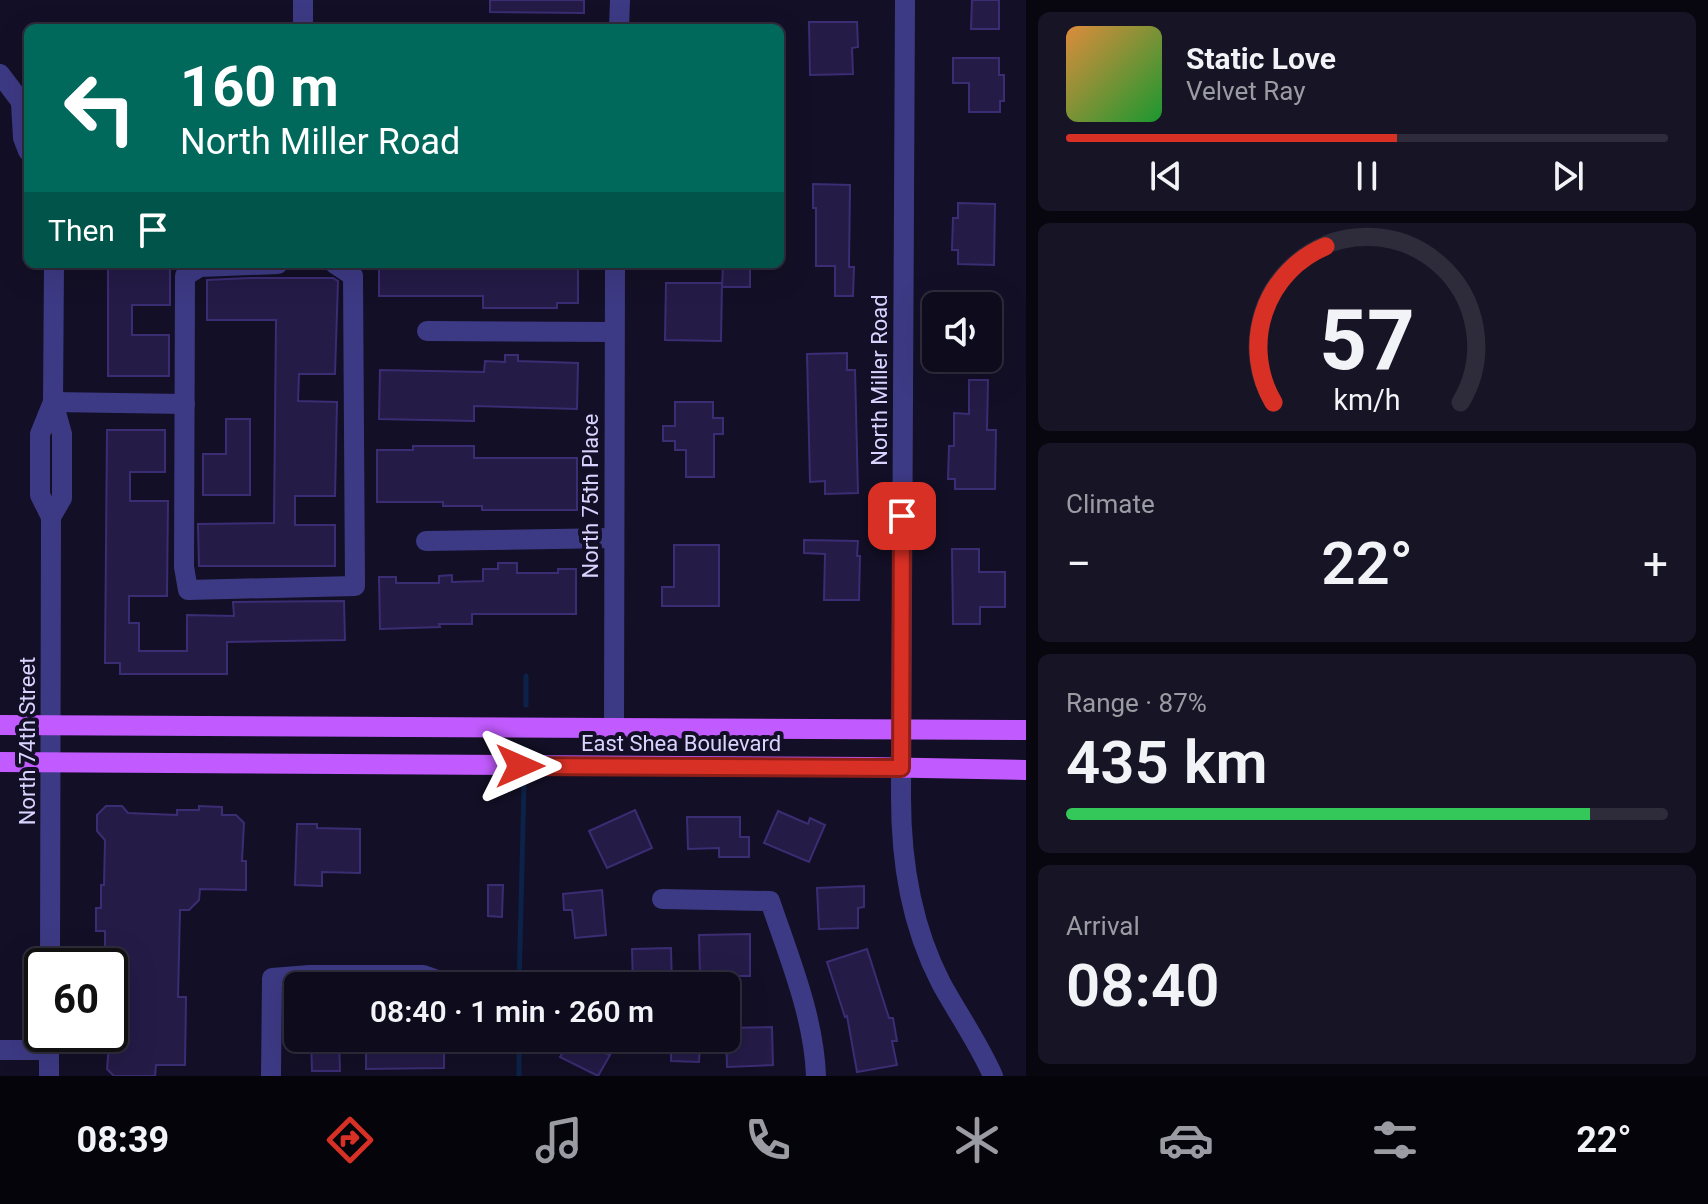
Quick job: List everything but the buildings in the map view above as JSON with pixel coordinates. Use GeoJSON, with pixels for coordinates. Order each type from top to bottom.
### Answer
{"type":"FeatureCollection","features":[{"type":"Feature","properties":{"kind":"main road","name":"East Shea Boulevard"},"geometry":{"type":"LineString","coordinates":[[0,725],[1026,730]]}},
{"type":"Feature","properties":{"kind":"main road"},"geometry":{"type":"LineString","coordinates":[[295,726],[295,763]]}},
{"type":"Feature","properties":{"kind":"main road","name":"East Shea Boulevard"},"geometry":{"type":"LineString","coordinates":[[0,762],[1026,770]]}},
{"type":"Feature","properties":{"kind":"street"},"geometry":{"type":"LineString","coordinates":[[303,0],[303,24]]}},
{"type":"Feature","properties":{"kind":"street"},"geometry":{"type":"LineString","coordinates":[[619,24],[620,0]]}},
{"type":"Feature","properties":{"kind":"street","name":"North Miller Road"},"geometry":{"type":"LineString","coordinates":[[905,0],[903,861],[920,934],[988,1074]]}},
{"type":"Feature","properties":{"kind":"street"},"geometry":{"type":"LineString","coordinates":[[0,74],[24,106]]}},
{"type":"Feature","properties":{"kind":"street","name":"North 74th Street"},"geometry":{"type":"LineString","coordinates":[[50,948],[51,517],[40,495],[40,434],[53,402],[54,268]]}},
{"type":"Feature","properties":{"kind":"street"},"geometry":{"type":"LineString","coordinates":[[198,268],[185,276],[184,567],[188,590],[355,586],[353,276],[341,268]]}},
{"type":"Feature","properties":{"kind":"street","name":"North 75th Place"},"geometry":{"type":"LineString","coordinates":[[614,729],[615,268]]}},
{"type":"Feature","properties":{"kind":"street"},"geometry":{"type":"LineString","coordinates":[[427,331],[614,332]]}},
{"type":"Feature","properties":{"kind":"street"},"geometry":{"type":"LineString","coordinates":[[53,402],[185,404]]}},
{"type":"Feature","properties":{"kind":"street"},"geometry":{"type":"LineString","coordinates":[[426,541],[613,538]]}},
{"type":"Feature","properties":{"kind":"street"},"geometry":{"type":"LineString","coordinates":[[662,899],[770,901],[810,1025],[816,1076]]}},
{"type":"Feature","properties":{"kind":"street"},"geometry":{"type":"LineString","coordinates":[[271,1076],[272,978],[284,977]]}},
{"type":"Feature","properties":{"kind":"street"},"geometry":{"type":"LineString","coordinates":[[0,1050],[24,1046]]}},
{"type":"Feature","properties":{"kind":"street"},"geometry":{"type":"LineString","coordinates":[[49,1052],[49,1076]]}},
{"type":"Feature","properties":{"kind":"waterway"},"geometry":{"type":"LineString","coordinates":[[526,676],[526,705]]}},
{"type":"Feature","properties":{"kind":"waterway"},"geometry":{"type":"LineString","coordinates":[[519,972],[524,785]]}},
{"type":"Feature","properties":{"kind":"waterway"},"geometry":{"type":"LineString","coordinates":[[519,1052],[519,1076]]}},
{"type":"Feature","properties":{"kind":"route"},"geometry":{"type":"LineString","coordinates":[[520,766],[901,768],[902,516]]}}]}
